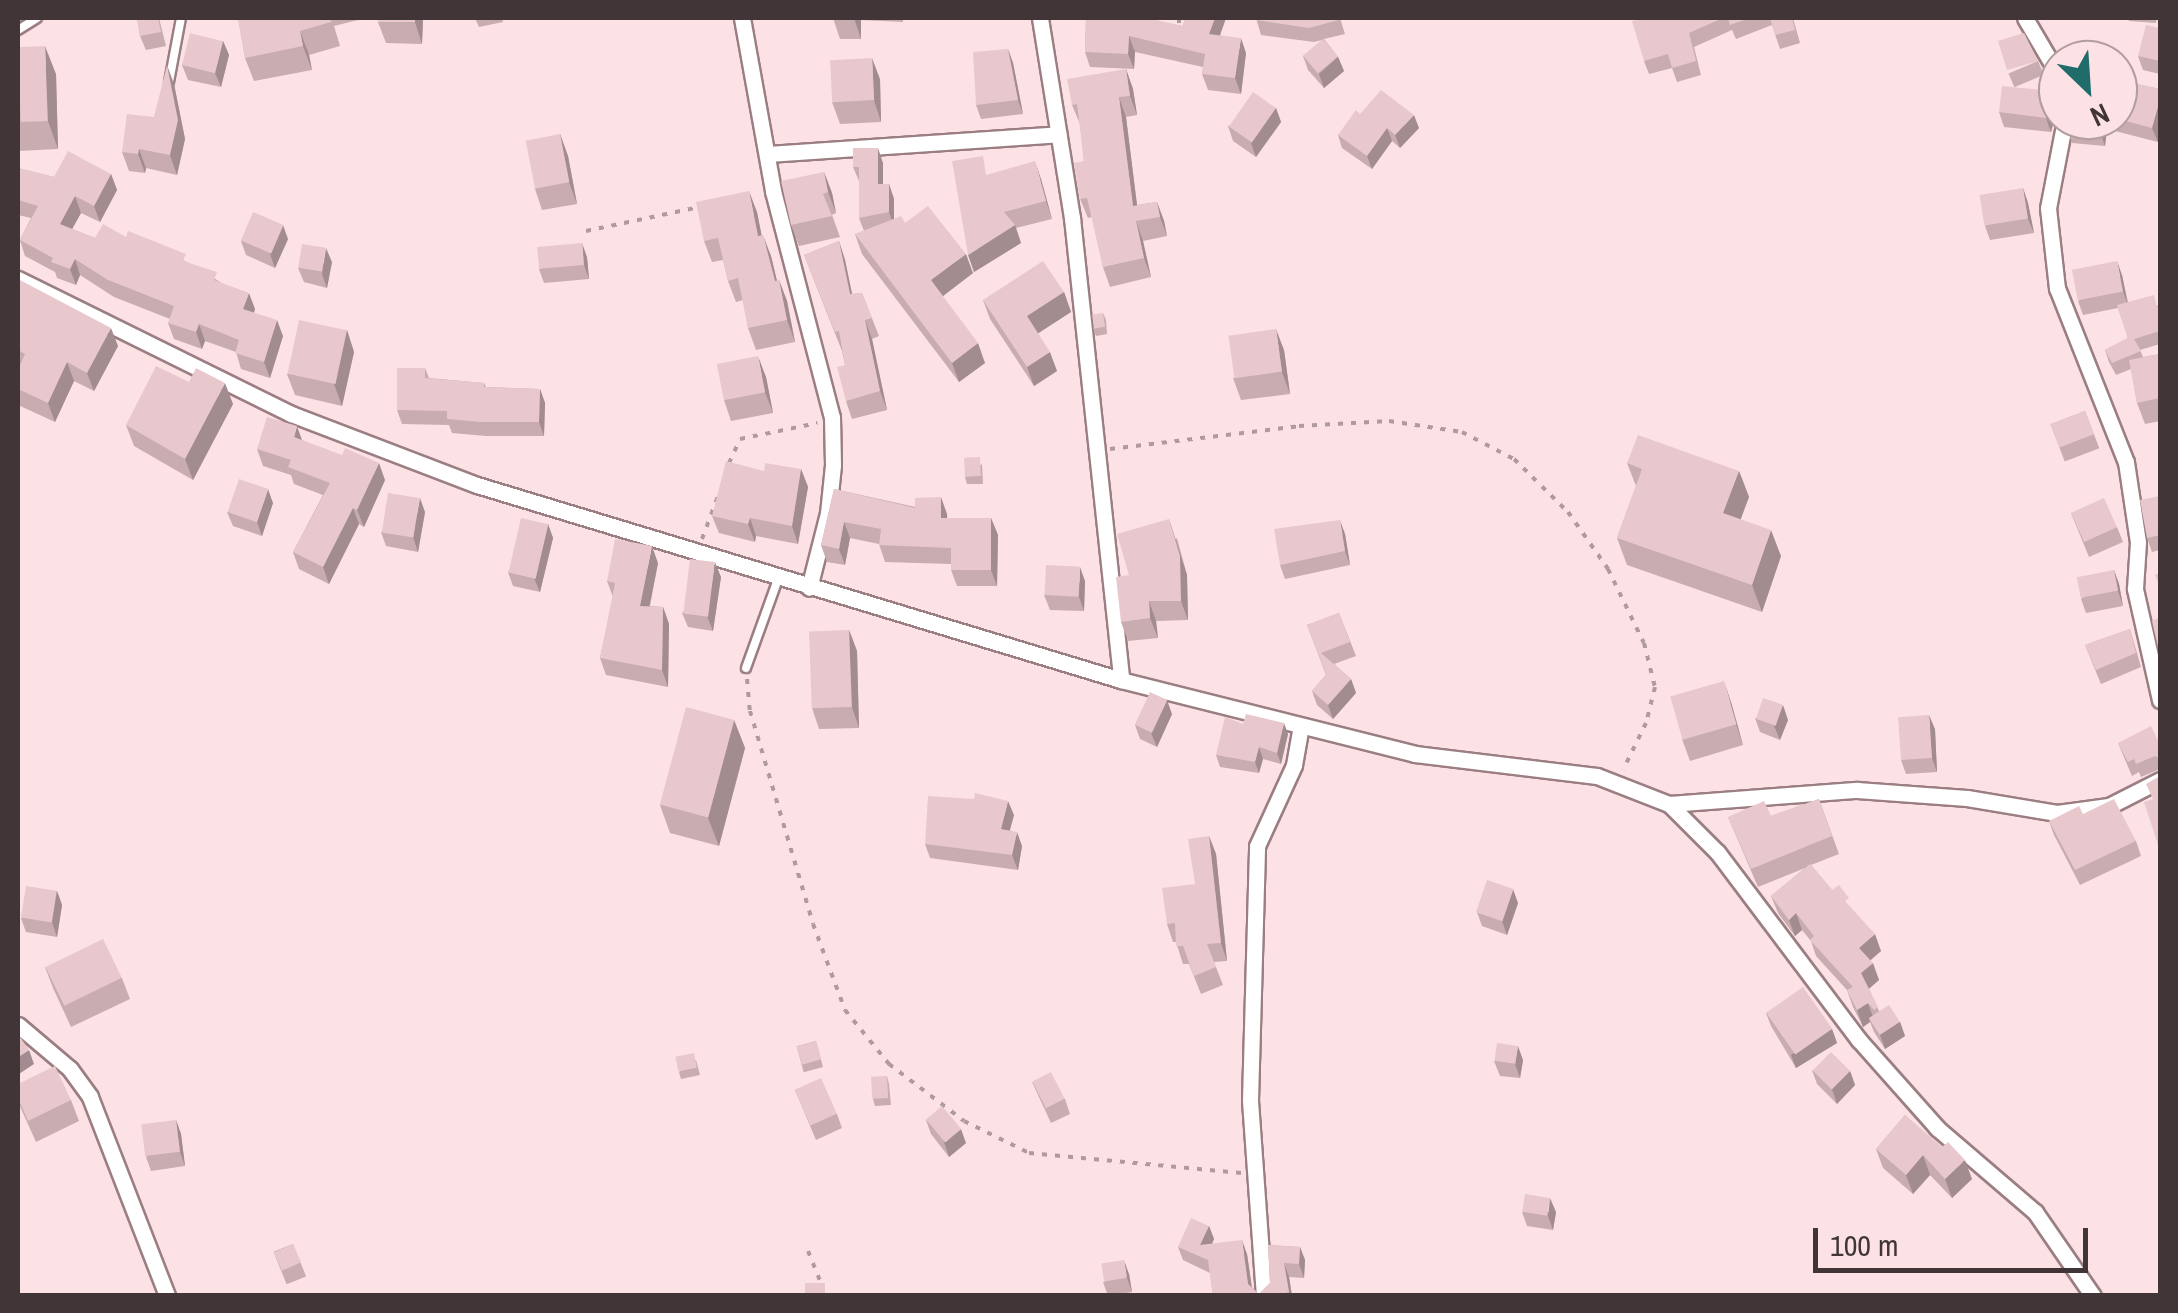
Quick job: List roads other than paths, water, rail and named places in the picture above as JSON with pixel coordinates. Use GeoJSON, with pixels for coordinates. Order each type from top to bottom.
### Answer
{"type":"FeatureCollection","features":[{"type":"Feature","properties":{"kind":"street"},"geometry":{"type":"LineString","coordinates":[[742,18],[773,191],[832,421],[834,466],[828,513],[809,588]]}},
{"type":"Feature","properties":{"kind":"street"},"geometry":{"type":"LineString","coordinates":[[1040,18],[1058,134],[1122,680]]}},
{"type":"Feature","properties":{"kind":"street"},"geometry":{"type":"LineString","coordinates":[[2025,18],[2038,40]]}},
{"type":"Feature","properties":{"kind":"street"},"geometry":{"type":"LineString","coordinates":[[768,154],[865,144],[1058,134]]}},
{"type":"Feature","properties":{"kind":"street"},"geometry":{"type":"LineString","coordinates":[[2061,140],[2048,208],[2057,288],[2126,462],[2138,542],[2135,588],[2160,700]]}},
{"type":"Feature","properties":{"kind":"street"},"geometry":{"type":"LineString","coordinates":[[18,278],[291,414],[477,486],[1122,680],[1415,754],[1597,776],[1670,804],[1718,852],[1859,1040],[1937,1128],[2034,1212],[2093,1296]]}},
{"type":"Feature","properties":{"kind":"street"},"geometry":{"type":"LineString","coordinates":[[1264,1296],[1250,1100],[1258,846],[1294,765],[1301,727]]}},
{"type":"Feature","properties":{"kind":"street"},"geometry":{"type":"LineString","coordinates":[[1670,804],[1857,790],[1968,798],[2057,813],[2109,806],[2160,780]]}},
{"type":"Feature","properties":{"kind":"street"},"geometry":{"type":"LineString","coordinates":[[18,1026],[70,1069],[90,1097],[167,1296]]}},
{"type":"Feature","properties":{"kind":"lane"},"geometry":{"type":"LineString","coordinates":[[18,30],[38,18]]}},
{"type":"Feature","properties":{"kind":"lane"},"geometry":{"type":"LineString","coordinates":[[167,90],[181,18]]}},
{"type":"Feature","properties":{"kind":"lane"},"geometry":{"type":"LineString","coordinates":[[746,668],[778,579]]}}]}
